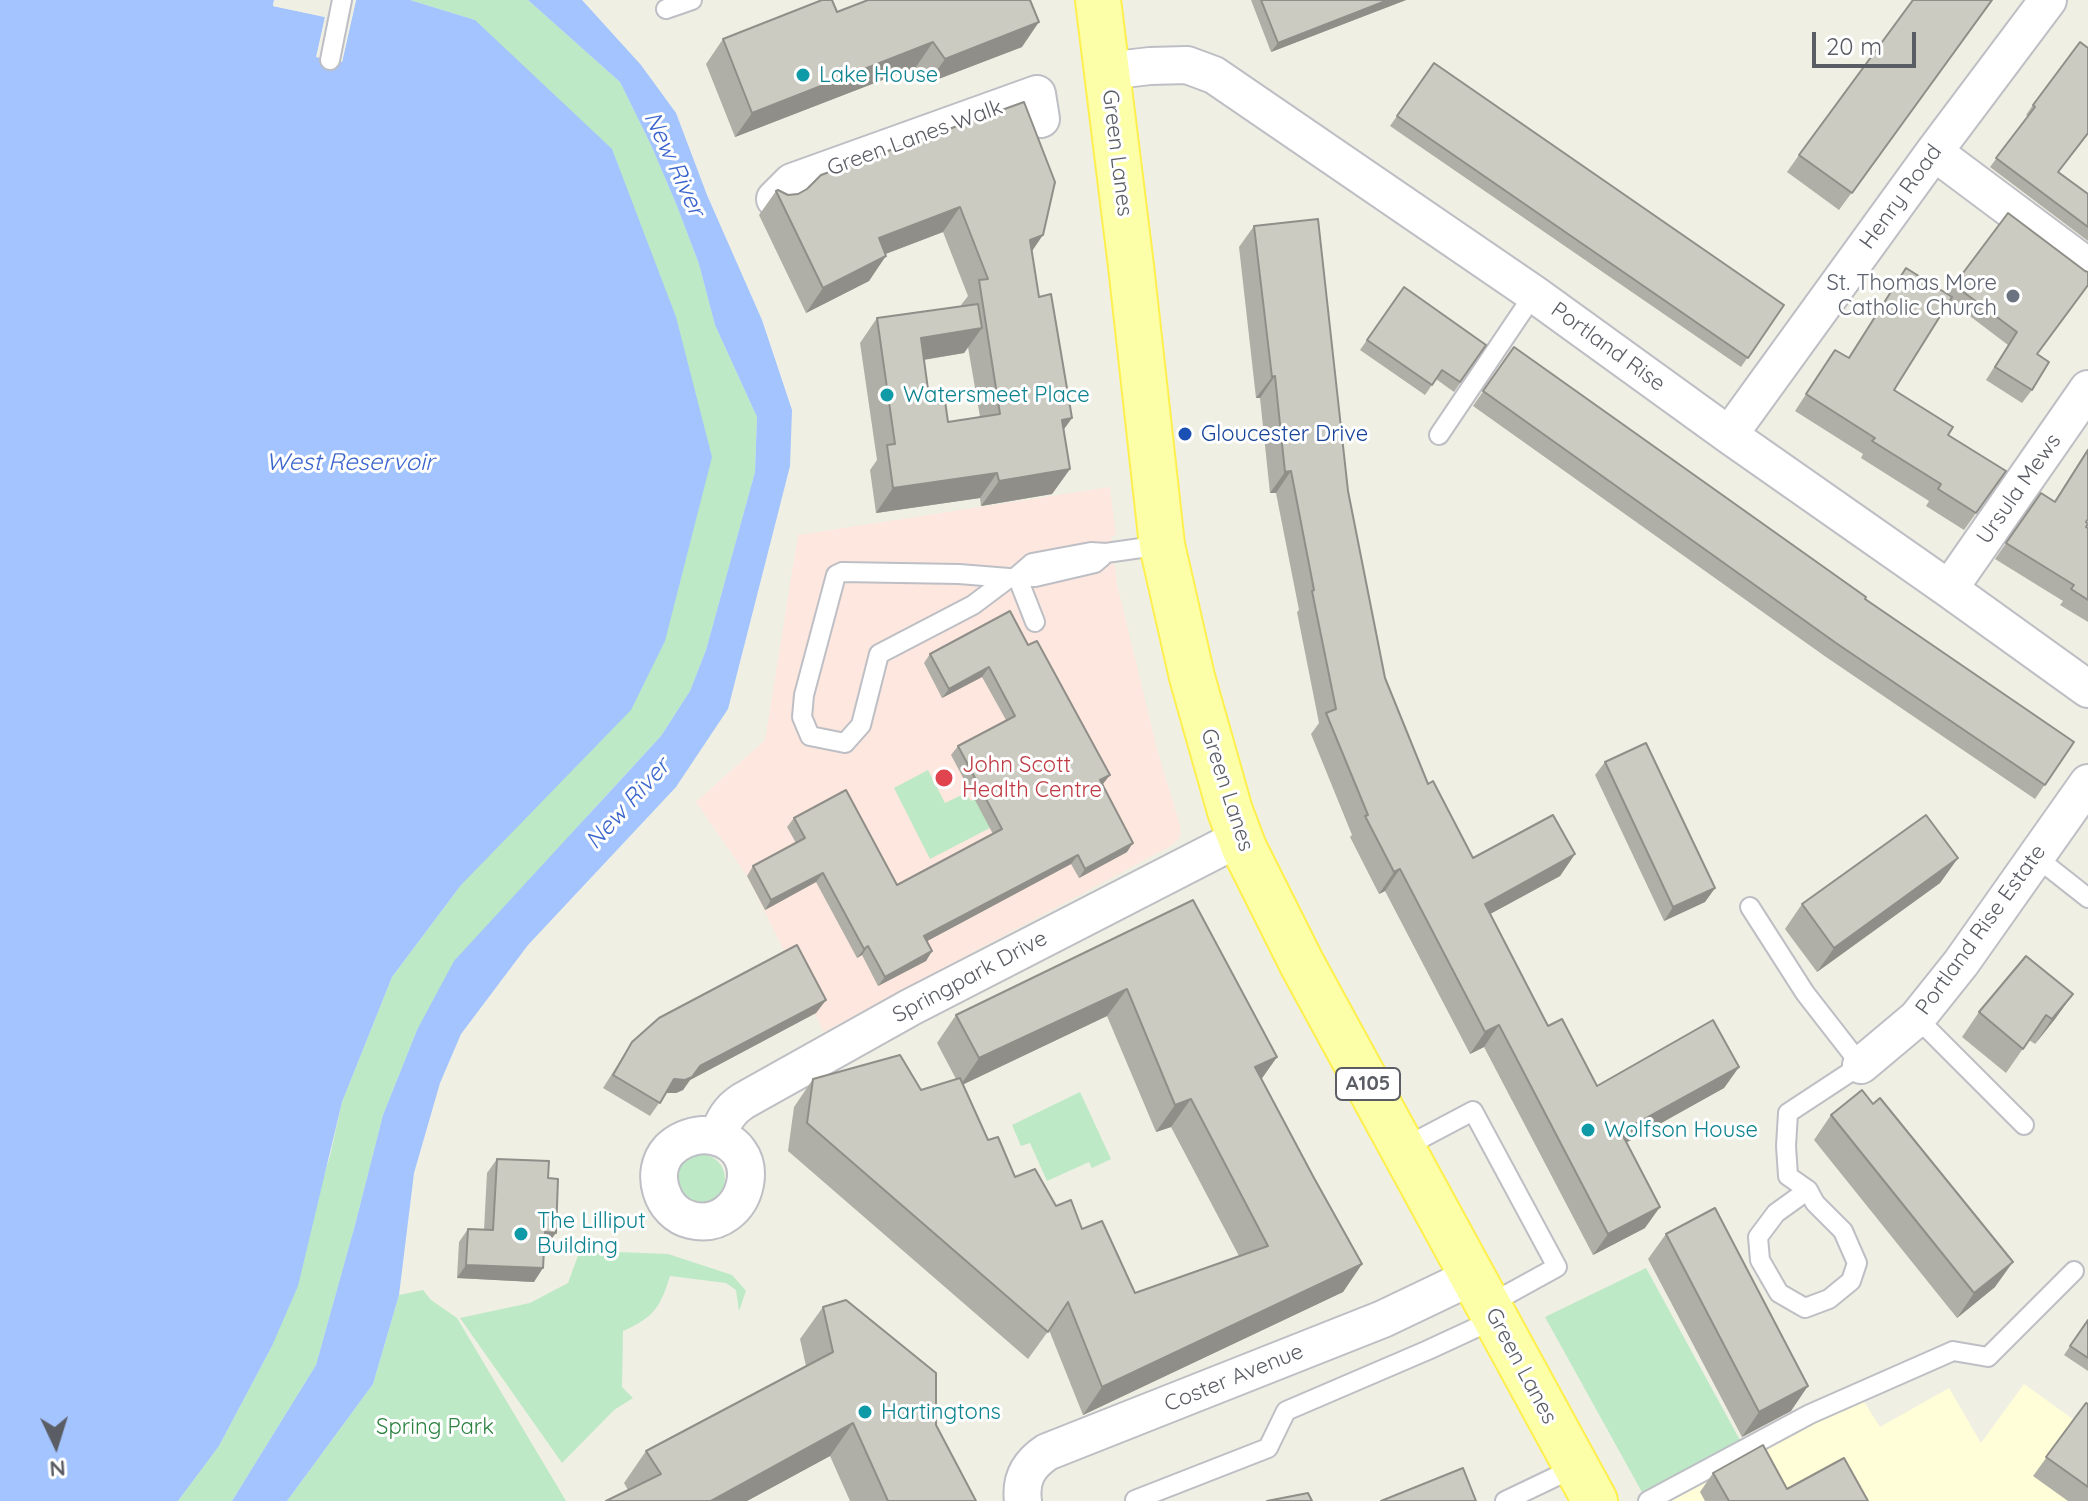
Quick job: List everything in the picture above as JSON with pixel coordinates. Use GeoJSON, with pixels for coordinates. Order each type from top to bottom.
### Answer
{"type":"FeatureCollection","features":[{"type":"Feature","properties":{"kind":"main road","name":"Green Lanes"},"geometry":{"type":"LineString","coordinates":[[1098,0],[1162,545],[1192,677],[1240,840],[1302,964],[1586,1484]]}},
{"type":"Feature","properties":{"kind":"street","name":"Henry Road"},"geometry":{"type":"LineString","coordinates":[[1729,435],[2048,0]]}},
{"type":"Feature","properties":{"kind":"street","name":"Portland Rise"},"geometry":{"type":"LineString","coordinates":[[1107,71],[1187,65],[1214,75],[1534,294],[2088,689]]}},
{"type":"Feature","properties":{"kind":"street","name":"Green Lanes Walk"},"geometry":{"type":"LineString","coordinates":[[775,199],[792,182],[1037,94],[1041,119]]}},
{"type":"Feature","properties":{"kind":"street"},"geometry":{"type":"LineString","coordinates":[[1934,152],[2088,267]]}},
{"type":"Feature","properties":{"kind":"street","name":"Ursula Mews"},"geometry":{"type":"LineString","coordinates":[[1949,589],[2088,389]]}},
{"type":"Feature","properties":{"kind":"street","name":"Portland Rise Estate"},"geometry":{"type":"LineString","coordinates":[[1861,1065],[1917,1018],[1961,963],[2088,783]]}},
{"type":"Feature","properties":{"kind":"street","name":"Springpark Drive"},"geometry":{"type":"LineString","coordinates":[[718,1135],[732,1108],[743,1101],[911,1007],[1240,840]]}},
{"type":"Feature","properties":{"kind":"street","name":"Coster Avenue"},"geometry":{"type":"LineString","coordinates":[[1023,1501],[1024,1478],[1033,1461],[1047,1452],[1383,1319],[1485,1300]]}},
{"type":"Feature","properties":{"kind":"lane"},"geometry":{"type":"LineString","coordinates":[[330,60],[342,0]]}},
{"type":"Feature","properties":{"kind":"lane"},"geometry":{"type":"LineString","coordinates":[[666,9],[692,0]]}},
{"type":"Feature","properties":{"kind":"lane"},"geometry":{"type":"LineString","coordinates":[[1439,435],[1534,294]]}},
{"type":"Feature","properties":{"kind":"lane"},"geometry":{"type":"LineString","coordinates":[[1035,622],[1017,576],[1032,563],[1091,552],[1106,553],[1162,545]]}},
{"type":"Feature","properties":{"kind":"lane"},"geometry":{"type":"LineString","coordinates":[[842,572],[959,574],[1009,578],[973,605],[911,636],[879,654],[861,725],[845,743],[810,736],[802,717],[804,695],[836,575],[842,572]]}},
{"type":"Feature","properties":{"kind":"lane"},"geometry":{"type":"LineString","coordinates":[[2036,857],[2088,898]]}},
{"type":"Feature","properties":{"kind":"lane"},"geometry":{"type":"LineString","coordinates":[[1750,907],[1805,993],[1861,1065],[1788,1113],[1788,1176],[1808,1190],[1815,1203],[1843,1231],[1857,1263],[1851,1281],[1829,1299],[1805,1308],[1779,1293],[1760,1260],[1758,1237],[1776,1213],[1808,1190]]}},
{"type":"Feature","properties":{"kind":"lane"},"geometry":{"type":"LineString","coordinates":[[1917,1018],[2024,1125]]}},
{"type":"Feature","properties":{"kind":"lane"},"geometry":{"type":"LineString","coordinates":[[1135,1500],[1268,1448],[1286,1411],[1428,1350],[1485,1300],[1557,1267],[1473,1111],[1403,1148]]}},
{"type":"Feature","properties":{"kind":"lane"},"geometry":{"type":"LineString","coordinates":[[1648,1501],[1810,1414],[1953,1351],[1988,1357],[2074,1271]]}},
{"type":"Feature","properties":{"kind":"lane"},"geometry":{"type":"LineString","coordinates":[[1505,1501],[1586,1484]]}},
{"type":"Feature","properties":{"kind":"shaded area","name":"John Scott Health Centre"},"geometry":{"type":"Polygon","coordinates":[[[1110,487],[1116,535],[1111,537],[1117,584],[1158,753],[1180,825],[1178,840],[824,1032],[747,876],[696,802],[765,740],[798,535],[1110,487]]]}},
{"type":"Feature","properties":{"kind":"shaded area"},"geometry":{"type":"Polygon","coordinates":[[[2024,1384],[2088,1430],[2088,1501],[1666,1501],[1861,1397],[1880,1427],[1949,1388],[1981,1443],[2024,1384]]]}},
{"type":"Feature","properties":{"kind":"green space"},"geometry":{"type":"Polygon","coordinates":[[[410,0],[528,0],[620,82],[677,206],[699,264],[715,325],[757,417],[755,472],[706,650],[690,691],[661,736],[589,814],[417,1030],[383,1115],[316,1365],[232,1501],[178,1501],[219,1446],[272,1346],[330,1156],[342,1102],[392,977],[461,885],[475,20],[410,0]]]}},
{"type":"Feature","properties":{"kind":"green space"},"geometry":{"type":"Polygon","coordinates":[[[928,770],[945,803],[966,793],[971,801],[1029,771],[1044,800],[930,859],[894,788],[928,770]]]}},
{"type":"Feature","properties":{"kind":"green space"},"geometry":{"type":"Polygon","coordinates":[[[1080,1092],[1111,1159],[1092,1168],[1089,1162],[1047,1181],[1030,1143],[1021,1146],[1012,1125],[1080,1092]]]}},
{"type":"Feature","properties":{"kind":"green space"},"geometry":{"type":"Polygon","coordinates":[[[700,1154],[718,1161],[725,1179],[718,1197],[700,1204],[682,1197],[675,1179],[682,1161],[700,1154]]]}},
{"type":"Feature","properties":{"kind":"green space"},"geometry":{"type":"Polygon","coordinates":[[[579,1253],[668,1254],[732,1275],[746,1291],[739,1311],[736,1290],[726,1283],[670,1276],[663,1296],[649,1316],[623,1331],[622,1387],[633,1398],[614,1410],[562,1463],[460,1318],[530,1303],[568,1283],[579,1253]]]}},
{"type":"Feature","properties":{"kind":"green space"},"geometry":{"type":"Polygon","coordinates":[[[1646,1268],[1741,1442],[1643,1494],[1545,1317],[1646,1268]]]}},
{"type":"Feature","properties":{"kind":"green space","name":"Spring Park"},"geometry":{"type":"Polygon","coordinates":[[[423,1290],[431,1300],[457,1318],[566,1501],[287,1501],[373,1384],[399,1295],[423,1290]]]}},
{"type":"Feature","properties":{"kind":"water","name":"West Reservoir"},"geometry":{"type":"Polygon","coordinates":[[[0,0],[274,0],[273,6],[325,17],[317,57],[342,62],[356,0],[410,0],[475,20],[612,149],[676,317],[712,457],[665,641],[631,710],[461,885],[392,977],[342,1102],[298,1286],[272,1346],[219,1446],[178,1501],[0,1501],[0,0]]]}},
{"type":"Feature","properties":{"kind":"water","name":"New River"},"geometry":{"type":"Polygon","coordinates":[[[528,0],[582,0],[641,65],[676,113],[707,195],[762,320],[792,410],[790,466],[728,709],[676,787],[528,945],[461,1034],[440,1083],[414,1173],[399,1295],[373,1384],[287,1501],[232,1501],[316,1365],[383,1115],[417,1030],[454,961],[661,736],[690,691],[706,650],[755,472],[757,417],[715,325],[699,264],[651,145],[620,82],[528,0]]]}},
{"type":"Feature","properties":{"kind":"pier"},"geometry":{"type":"Polygon","coordinates":[[[274,0],[328,14],[321,54],[339,58],[352,0],[356,0],[342,62],[316,57],[325,17],[273,6],[274,0]]]}},
{"type":"Feature","properties":{"kind":"building","name":"Lake House"},"geometry":{"type":"Polygon","coordinates":[[[822,0],[832,0],[837,12],[868,0],[1030,0],[1039,22],[945,59],[933,42],[752,113],[723,39],[822,0]]]}},
{"type":"Feature","properties":{"kind":"building"},"geometry":{"type":"Polygon","coordinates":[[[1261,0],[1388,0],[1278,43],[1261,0]]]}},
{"type":"Feature","properties":{"kind":"building"},"geometry":{"type":"Polygon","coordinates":[[[1913,0],[1992,0],[1852,193],[1799,155],[1913,0]]]}},
{"type":"Feature","properties":{"kind":"building"},"geometry":{"type":"Polygon","coordinates":[[[2080,42],[2088,48],[2088,133],[2058,172],[2088,194],[2088,227],[1996,158],[2080,42]]]}},
{"type":"Feature","properties":{"kind":"building"},"geometry":{"type":"Polygon","coordinates":[[[1434,63],[1784,305],[1748,358],[1397,116],[1434,63]]]}},
{"type":"Feature","properties":{"kind":"building"},"geometry":{"type":"Polygon","coordinates":[[[1024,102],[1055,182],[1043,235],[1030,240],[1039,297],[1051,294],[1072,418],[1062,420],[1070,469],[999,481],[997,473],[893,488],[887,445],[895,444],[877,318],[978,304],[982,328],[921,338],[930,404],[945,401],[948,422],[1000,414],[979,280],[988,279],[960,207],[879,238],[886,256],[823,288],[776,191],[798,194],[821,175],[1024,102]]]}},
{"type":"Feature","properties":{"kind":"building","name":"St. Thomas More Catholic Church"},"geometry":{"type":"Polygon","coordinates":[[[2008,213],[2088,272],[2088,285],[2037,354],[2049,362],[2032,390],[1995,367],[2017,332],[1954,285],[2008,213]]]}},
{"type":"Feature","properties":{"kind":"building"},"geometry":{"type":"Polygon","coordinates":[[[1318,219],[1348,491],[1385,678],[1428,784],[1433,781],[1473,858],[1553,815],[1575,854],[1485,904],[1548,1026],[1562,1019],[1597,1086],[1713,1020],[1739,1067],[1621,1132],[1660,1207],[1608,1234],[1499,1025],[1485,1032],[1400,869],[1394,872],[1365,816],[1368,815],[1326,713],[1336,709],[1291,471],[1285,472],[1254,226],[1318,219]]]}},
{"type":"Feature","properties":{"kind":"building"},"geometry":{"type":"Polygon","coordinates":[[[1906,268],[1952,297],[1894,390],[1953,427],[1948,435],[2006,471],[1976,513],[1938,489],[1941,484],[1872,441],[1875,438],[1806,394],[1835,350],[1849,358],[1906,268]]]}},
{"type":"Feature","properties":{"kind":"building"},"geometry":{"type":"Polygon","coordinates":[[[1404,287],[1486,345],[1460,382],[1442,370],[1432,385],[1367,340],[1404,287]]]}},
{"type":"Feature","properties":{"kind":"building"},"geometry":{"type":"Polygon","coordinates":[[[1514,347],[1865,599],[2074,742],[2045,785],[1836,643],[1483,391],[1514,347]]]}},
{"type":"Feature","properties":{"kind":"building"},"geometry":{"type":"Polygon","coordinates":[[[2088,450],[2088,600],[2071,589],[2074,585],[2006,543],[2041,493],[2055,502],[2088,450]]]}},
{"type":"Feature","properties":{"kind":"building"},"geometry":{"type":"Polygon","coordinates":[[[1010,611],[1028,645],[1037,641],[1110,775],[1100,780],[1133,843],[1085,869],[1078,855],[924,936],[932,951],[885,977],[868,946],[864,949],[823,873],[771,900],[753,866],[805,838],[794,818],[846,790],[897,885],[1002,829],[958,746],[1015,716],[989,667],[949,689],[930,654],[1010,611]]]}},
{"type":"Feature","properties":{"kind":"building"},"geometry":{"type":"Polygon","coordinates":[[[1646,743],[1715,888],[1673,907],[1605,762],[1646,743]]]}},
{"type":"Feature","properties":{"kind":"building"},"geometry":{"type":"Polygon","coordinates":[[[1926,815],[1958,858],[1834,948],[1802,904],[1926,815]]]}},
{"type":"Feature","properties":{"kind":"building"},"geometry":{"type":"Polygon","coordinates":[[[1193,900],[1277,1057],[1255,1067],[1362,1264],[1102,1387],[1068,1302],[1048,1332],[807,1123],[813,1079],[900,1055],[921,1090],[960,1078],[988,1140],[998,1137],[1015,1177],[1035,1169],[1056,1206],[1071,1200],[1082,1229],[1102,1221],[1135,1293],[1268,1246],[1191,1099],[1175,1105],[1127,989],[979,1058],[956,1015],[1193,900]]]}},
{"type":"Feature","properties":{"kind":"building"},"geometry":{"type":"Polygon","coordinates":[[[797,945],[826,1000],[700,1066],[692,1077],[674,1079],[660,1103],[613,1075],[632,1042],[659,1018],[797,945]]]}},
{"type":"Feature","properties":{"kind":"building"},"geometry":{"type":"Polygon","coordinates":[[[2026,956],[2073,994],[2052,1019],[2046,1015],[2023,1049],[1979,1012],[2026,956]]]}},
{"type":"Feature","properties":{"kind":"building"},"geometry":{"type":"Polygon","coordinates":[[[1862,1090],[1873,1104],[1880,1098],[2013,1262],[1974,1293],[1831,1115],[1862,1090]]]}},
{"type":"Feature","properties":{"kind":"building","name":"The Lilliput Building"},"geometry":{"type":"Polygon","coordinates":[[[497,1159],[549,1161],[548,1178],[558,1179],[556,1233],[545,1232],[543,1268],[466,1265],[468,1229],[493,1230],[497,1159]]]}},
{"type":"Feature","properties":{"kind":"building"},"geometry":{"type":"Polygon","coordinates":[[[1715,1208],[1808,1386],[1759,1412],[1666,1234],[1715,1208]]]}},
{"type":"Feature","properties":{"kind":"building"},"geometry":{"type":"Polygon","coordinates":[[[846,1300],[936,1373],[936,1425],[976,1501],[888,1501],[853,1423],[711,1501],[606,1501],[661,1474],[646,1451],[833,1352],[823,1307],[846,1300]]]}},
{"type":"Feature","properties":{"kind":"building"},"geometry":{"type":"Polygon","coordinates":[[[2088,1320],[2088,1358],[2070,1346],[2088,1320]]]}},
{"type":"Feature","properties":{"kind":"building"},"geometry":{"type":"Polygon","coordinates":[[[2088,1404],[2088,1487],[2046,1457],[2088,1404]]]}},
{"type":"Feature","properties":{"kind":"building"},"geometry":{"type":"Polygon","coordinates":[[[1763,1445],[1787,1489],[1844,1458],[1868,1501],[1729,1501],[1713,1473],[1763,1445]]]}},
{"type":"Feature","properties":{"kind":"building"},"geometry":{"type":"Polygon","coordinates":[[[1463,1468],[1476,1501],[1381,1501],[1463,1468]]]}},
{"type":"Feature","properties":{"kind":"building"},"geometry":{"type":"Polygon","coordinates":[[[1308,1493],[1312,1501],[1267,1501],[1308,1493]]]}},
{"type":"Feature","properties":{"kind":"place","name":"Lake House"},"geometry":{"type":"Point","coordinates":[803,75]}},
{"type":"Feature","properties":{"kind":"place","name":"St. Thomas More Catholic Church"},"geometry":{"type":"Point","coordinates":[2013,296]}},
{"type":"Feature","properties":{"kind":"place","name":"Watersmeet Place"},"geometry":{"type":"Point","coordinates":[887,395]}},
{"type":"Feature","properties":{"kind":"place","name":"Gloucester Drive"},"geometry":{"type":"Point","coordinates":[1185,434]}},
{"type":"Feature","properties":{"kind":"place","name":"John Scott Health Centre"},"geometry":{"type":"Point","coordinates":[944,778]}},
{"type":"Feature","properties":{"kind":"place","name":"Wolfson House"},"geometry":{"type":"Point","coordinates":[1588,1130]}},
{"type":"Feature","properties":{"kind":"place","name":"The Lilliput Building"},"geometry":{"type":"Point","coordinates":[521,1234]}},
{"type":"Feature","properties":{"kind":"place","name":"Hartingtons"},"geometry":{"type":"Point","coordinates":[865,1412]}}]}
